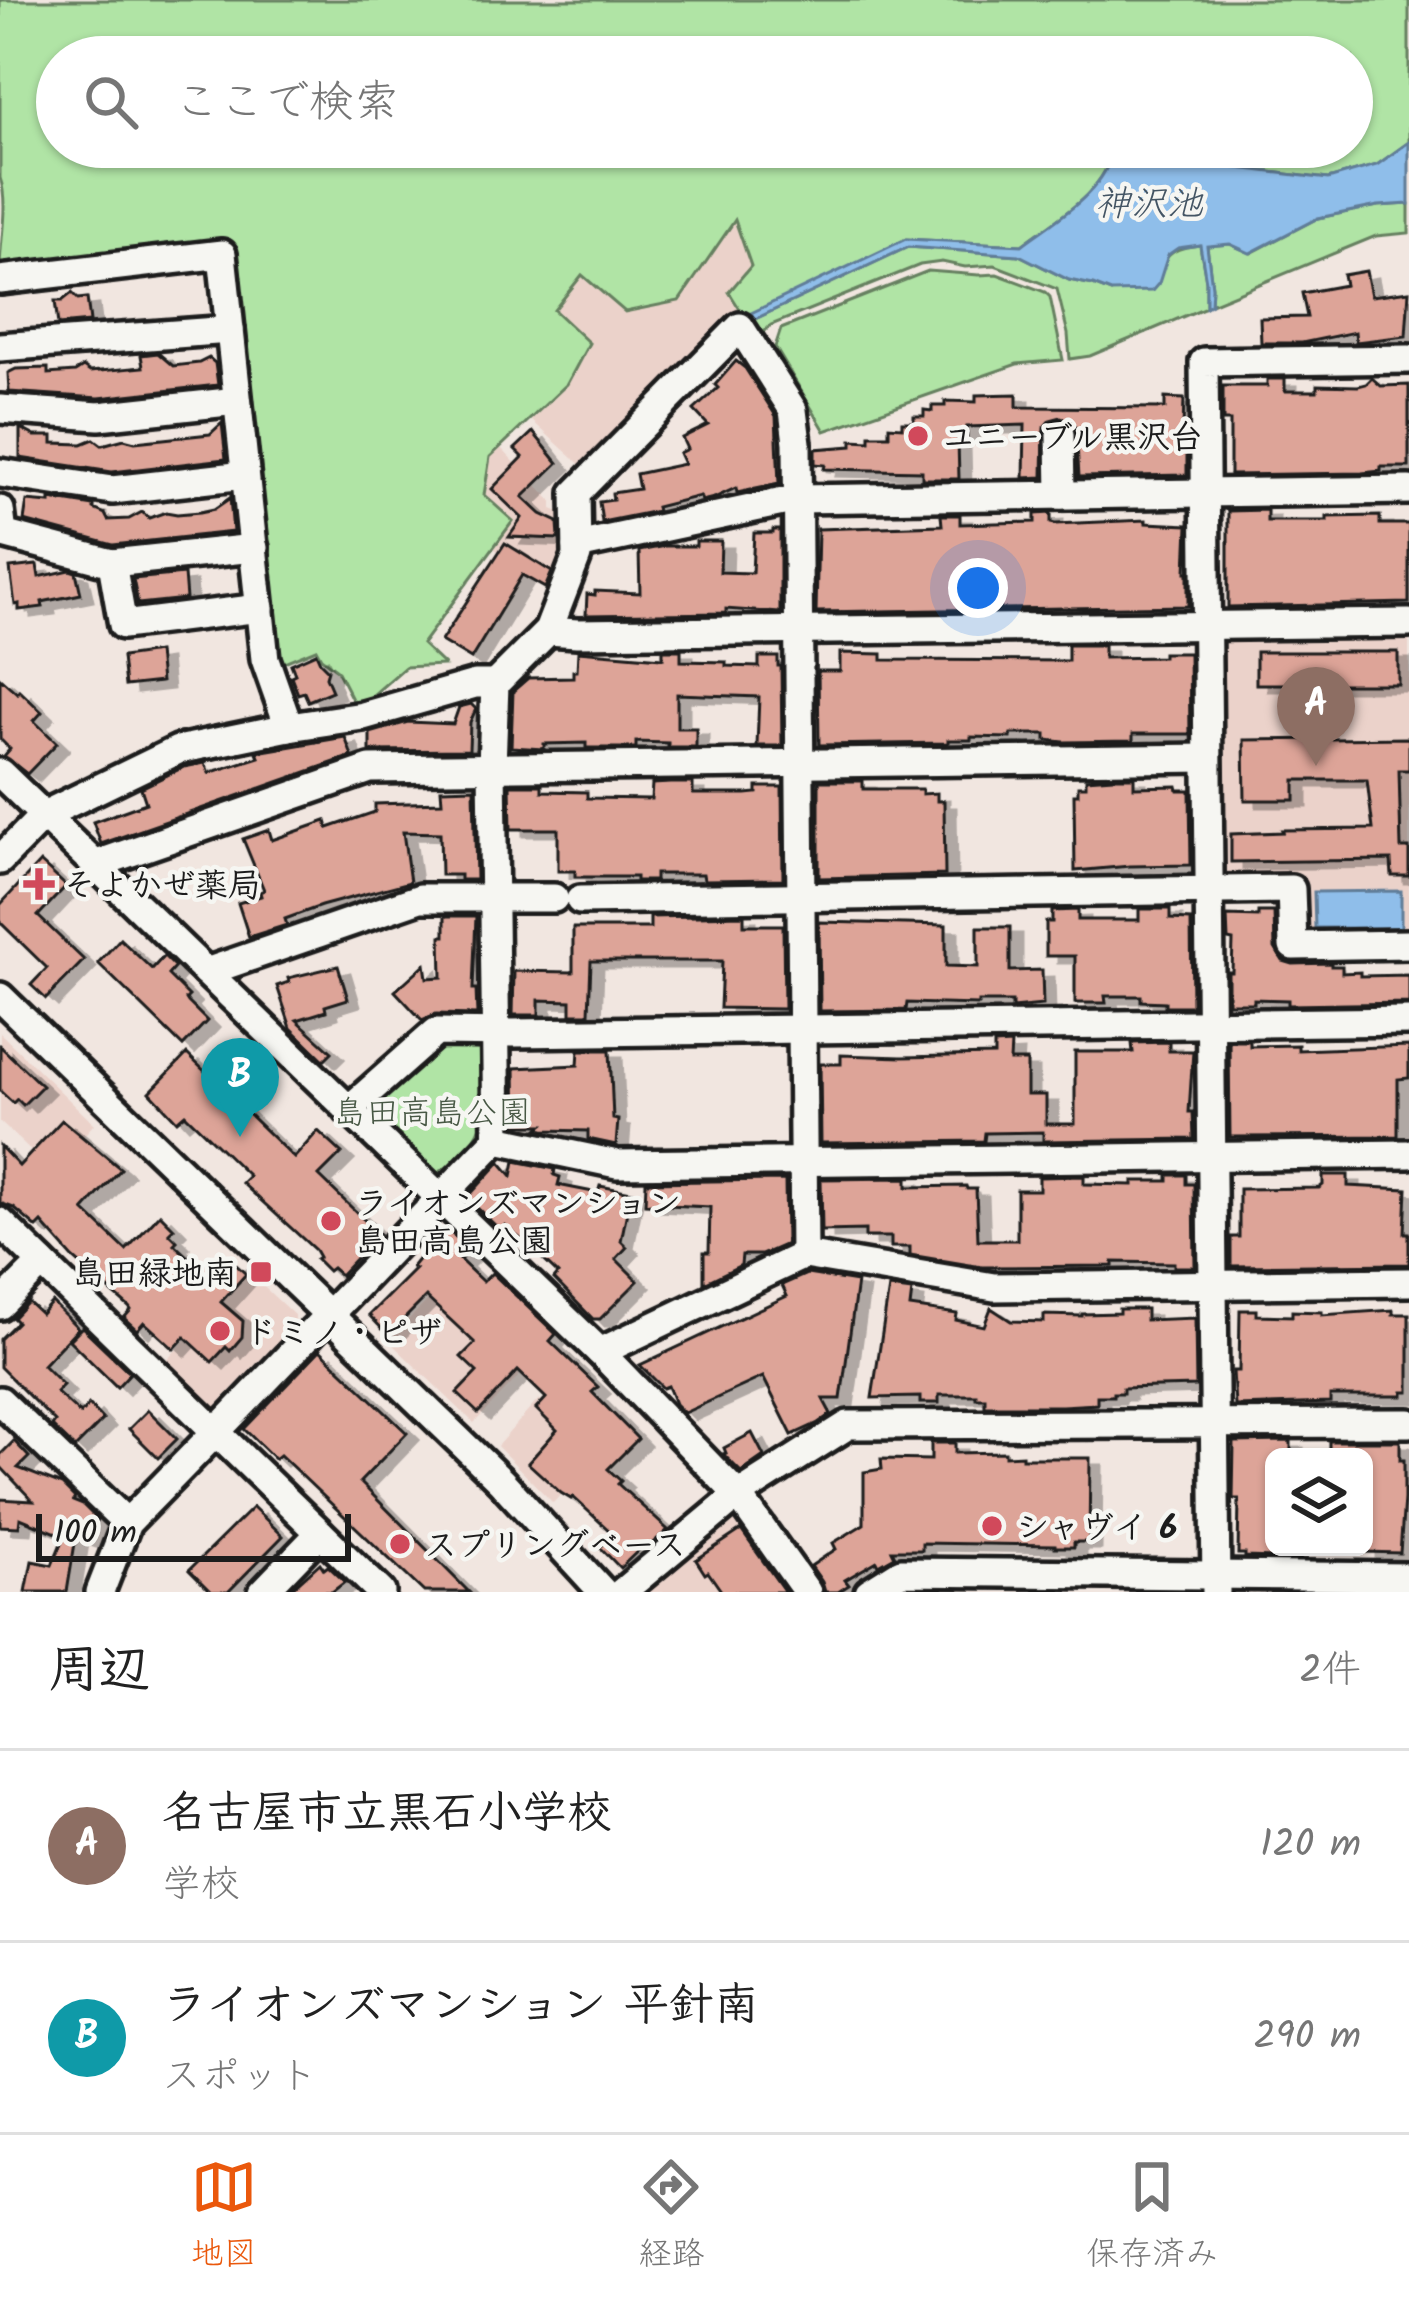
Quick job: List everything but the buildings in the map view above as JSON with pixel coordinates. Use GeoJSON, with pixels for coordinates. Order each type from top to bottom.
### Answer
{"type":"FeatureCollection","features":[{"type":"Feature","properties":{"kind":"street"},"geometry":{"type":"LineString","coordinates":[[0,280],[222,254],[265,658],[289,727]]}},
{"type":"Feature","properties":{"kind":"street"},"geometry":{"type":"LineString","coordinates":[[100,1592],[127,1522],[497,1139],[495,684],[548,631],[577,556],[576,493],[740,326],[794,410],[797,443],[804,1255]]}},
{"type":"Feature","properties":{"kind":"street"},"geometry":{"type":"LineString","coordinates":[[0,347],[230,330]]}},
{"type":"Feature","properties":{"kind":"street"},"geometry":{"type":"LineString","coordinates":[[1216,1583],[1204,362],[1409,359]]}},
{"type":"Feature","properties":{"kind":"street"},"geometry":{"type":"LineString","coordinates":[[0,409],[99,416],[237,401]]}},
{"type":"Feature","properties":{"kind":"street"},"geometry":{"type":"LineString","coordinates":[[1060,435],[1060,495]]}},
{"type":"Feature","properties":{"kind":"street"},"geometry":{"type":"LineString","coordinates":[[0,473],[112,490],[245,475]]}},
{"type":"Feature","properties":{"kind":"street"},"geometry":{"type":"LineString","coordinates":[[577,545],[797,500],[1409,490]]}},
{"type":"Feature","properties":{"kind":"street"},"geometry":{"type":"LineString","coordinates":[[0,510],[3,534],[112,563],[254,548]]}},
{"type":"Feature","properties":{"kind":"street"},"geometry":{"type":"LineString","coordinates":[[112,563],[123,625],[260,608]]}},
{"type":"Feature","properties":{"kind":"street"},"geometry":{"type":"LineString","coordinates":[[548,631],[1409,622]]}},
{"type":"Feature","properties":{"kind":"street"},"geometry":{"type":"LineString","coordinates":[[0,860],[44,815],[178,750],[363,716],[475,684],[495,684]]}},
{"type":"Feature","properties":{"kind":"street"},"geometry":{"type":"LineString","coordinates":[[94,865],[370,769],[1208,758]]}},
{"type":"Feature","properties":{"kind":"street"},"geometry":{"type":"LineString","coordinates":[[0,773],[600,1352],[738,1496],[807,1592]]}},
{"type":"Feature","properties":{"kind":"street"},"geometry":{"type":"LineString","coordinates":[[206,973],[420,898],[1292,889],[1293,946],[1409,944]]}},
{"type":"Feature","properties":{"kind":"street"},"geometry":{"type":"LineString","coordinates":[[0,997],[501,1481],[603,1592]]}},
{"type":"Feature","properties":{"kind":"street"},"geometry":{"type":"LineString","coordinates":[[348,1110],[436,1032],[1409,1021]]}},
{"type":"Feature","properties":{"kind":"street"},"geometry":{"type":"LineString","coordinates":[[497,1139],[617,1164],[1409,1154]]}},
{"type":"Feature","properties":{"kind":"street"},"geometry":{"type":"LineString","coordinates":[[0,1222],[380,1592]]}},
{"type":"Feature","properties":{"kind":"street"},"geometry":{"type":"LineString","coordinates":[[600,1352],[804,1255],[994,1287],[1409,1282]]}},
{"type":"Feature","properties":{"kind":"street"},"geometry":{"type":"LineString","coordinates":[[0,1306],[42,1263]]}},
{"type":"Feature","properties":{"kind":"street"},"geometry":{"type":"LineString","coordinates":[[4,1414],[127,1522]]}},
{"type":"Feature","properties":{"kind":"street"},"geometry":{"type":"LineString","coordinates":[[622,1592],[738,1496],[848,1425],[1409,1423]]}},
{"type":"Feature","properties":{"kind":"street"},"geometry":{"type":"LineString","coordinates":[[263,1592],[320,1533]]}},
{"type":"Feature","properties":{"kind":"street"},"geometry":{"type":"LineString","coordinates":[[869,1592],[901,1572],[1216,1583],[1409,1577]]}},
{"type":"Feature","properties":{"kind":"shaded area"},"geometry":{"type":"Polygon","coordinates":[[[735,219],[751,266],[729,292],[741,311],[585,469],[530,419],[565,386],[554,310],[582,274],[625,312],[679,301],[735,219]]]}},
{"type":"Feature","properties":{"kind":"shaded area"},"geometry":{"type":"Polygon","coordinates":[[[500,447],[552,501],[552,509],[567,515],[568,552],[556,585],[493,548],[513,521],[484,495],[489,457],[500,447]]]}},
{"type":"Feature","properties":{"kind":"shaded area"},"geometry":{"type":"Polygon","coordinates":[[[1409,631],[1409,937],[1310,939],[1302,931],[1300,882],[1230,883],[1224,876],[1221,641],[1229,633],[1409,631]]]}},
{"type":"Feature","properties":{"kind":"shaded area"},"geometry":{"type":"Polygon","coordinates":[[[0,1033],[94,1124],[52,1171],[0,1122],[0,1033]]]}},
{"type":"Feature","properties":{"kind":"shaded area"},"geometry":{"type":"Polygon","coordinates":[[[249,1273],[294,1315],[294,1325],[215,1407],[202,1407],[159,1368],[249,1273]]]}},
{"type":"Feature","properties":{"kind":"shaded area"},"geometry":{"type":"Polygon","coordinates":[[[435,1293],[520,1375],[474,1423],[388,1340],[435,1293]]]}},
{"type":"Feature","properties":{"kind":"shaded area"},"geometry":{"type":"Polygon","coordinates":[[[539,1399],[593,1460],[553,1503],[497,1446],[539,1399]]]}},
{"type":"Feature","properties":{"kind":"shaded area"},"geometry":{"type":"Polygon","coordinates":[[[733,1519],[744,1520],[795,1592],[642,1592],[733,1519]]]}},
{"type":"Feature","properties":{"kind":"green space"},"geometry":{"type":"Polygon","coordinates":[[[0,0],[1409,0],[1409,142],[1373,166],[1373,36],[36,36],[36,168],[1106,168],[1090,191],[1022,245],[906,239],[755,319],[908,247],[1019,255],[1069,280],[1111,292],[1175,251],[1200,245],[1206,307],[1090,356],[1070,359],[1057,289],[995,265],[920,265],[771,325],[758,338],[729,292],[751,266],[735,220],[679,301],[625,312],[582,275],[554,310],[589,343],[567,384],[490,457],[484,495],[513,521],[422,644],[444,665],[405,667],[357,709],[337,670],[316,649],[277,665],[273,655],[232,243],[0,270],[4,210],[0,0]]]}},
{"type":"Feature","properties":{"kind":"green space"},"geometry":{"type":"Polygon","coordinates":[[[1238,168],[1366,168],[1328,179],[1238,168]]]}},
{"type":"Feature","properties":{"kind":"green space"},"geometry":{"type":"Polygon","coordinates":[[[1409,204],[1409,233],[1376,236],[1211,304],[1207,246],[1230,244],[1251,253],[1318,218],[1409,204]]]}},
{"type":"Feature","properties":{"kind":"green space"},"geometry":{"type":"Polygon","coordinates":[[[928,271],[997,274],[1045,292],[1063,360],[1017,364],[825,431],[775,347],[781,329],[928,271]]]}},
{"type":"Feature","properties":{"kind":"green space","name":"島田高島公園"},"geometry":{"type":"Polygon","coordinates":[[[438,1039],[481,1044],[481,1126],[461,1155],[431,1177],[364,1115],[368,1101],[438,1039]]]}},
{"type":"Feature","properties":{"kind":"water","name":"神沢池"},"geometry":{"type":"Polygon","coordinates":[[[1409,142],[1409,204],[1318,218],[1250,253],[1230,244],[1207,246],[1212,287],[1211,304],[1206,307],[1200,245],[1178,248],[1168,255],[1152,291],[1111,292],[1069,280],[1019,255],[908,247],[755,319],[751,313],[906,239],[1022,245],[1064,215],[1106,168],[1238,168],[1328,179],[1377,165],[1409,142]]]}},
{"type":"Feature","properties":{"kind":"water"},"geometry":{"type":"Polygon","coordinates":[[[1401,891],[1401,928],[1315,928],[1314,892],[1401,891]]]}},
{"type":"Feature","properties":{"kind":"place","name":"ユニーブル黒沢台"},"geometry":{"type":"Point","coordinates":[918,436]}},
{"type":"Feature","properties":{"kind":"place","name":"名古屋市立黒石小学校"},"geometry":{"type":"Point","coordinates":[1316,766]}},
{"type":"Feature","properties":{"kind":"place","name":"そよかぜ薬局"},"geometry":{"type":"Point","coordinates":[39,884]}},
{"type":"Feature","properties":{"kind":"place","name":"ライオンズマンション 平針南"},"geometry":{"type":"Point","coordinates":[240,1137]}},
{"type":"Feature","properties":{"kind":"place","name":"ライオンズマンション 島田高島公園"},"geometry":{"type":"Point","coordinates":[331,1221]}},
{"type":"Feature","properties":{"kind":"place","name":"島田緑地南"},"geometry":{"type":"Point","coordinates":[261,1272]}},
{"type":"Feature","properties":{"kind":"place","name":"ドミノ・ピザ"},"geometry":{"type":"Point","coordinates":[220,1331]}},
{"type":"Feature","properties":{"kind":"place","name":"シャヴイ 6"},"geometry":{"type":"Point","coordinates":[992,1526]}},
{"type":"Feature","properties":{"kind":"place","name":"スプリングベース"},"geometry":{"type":"Point","coordinates":[400,1544]}}]}
